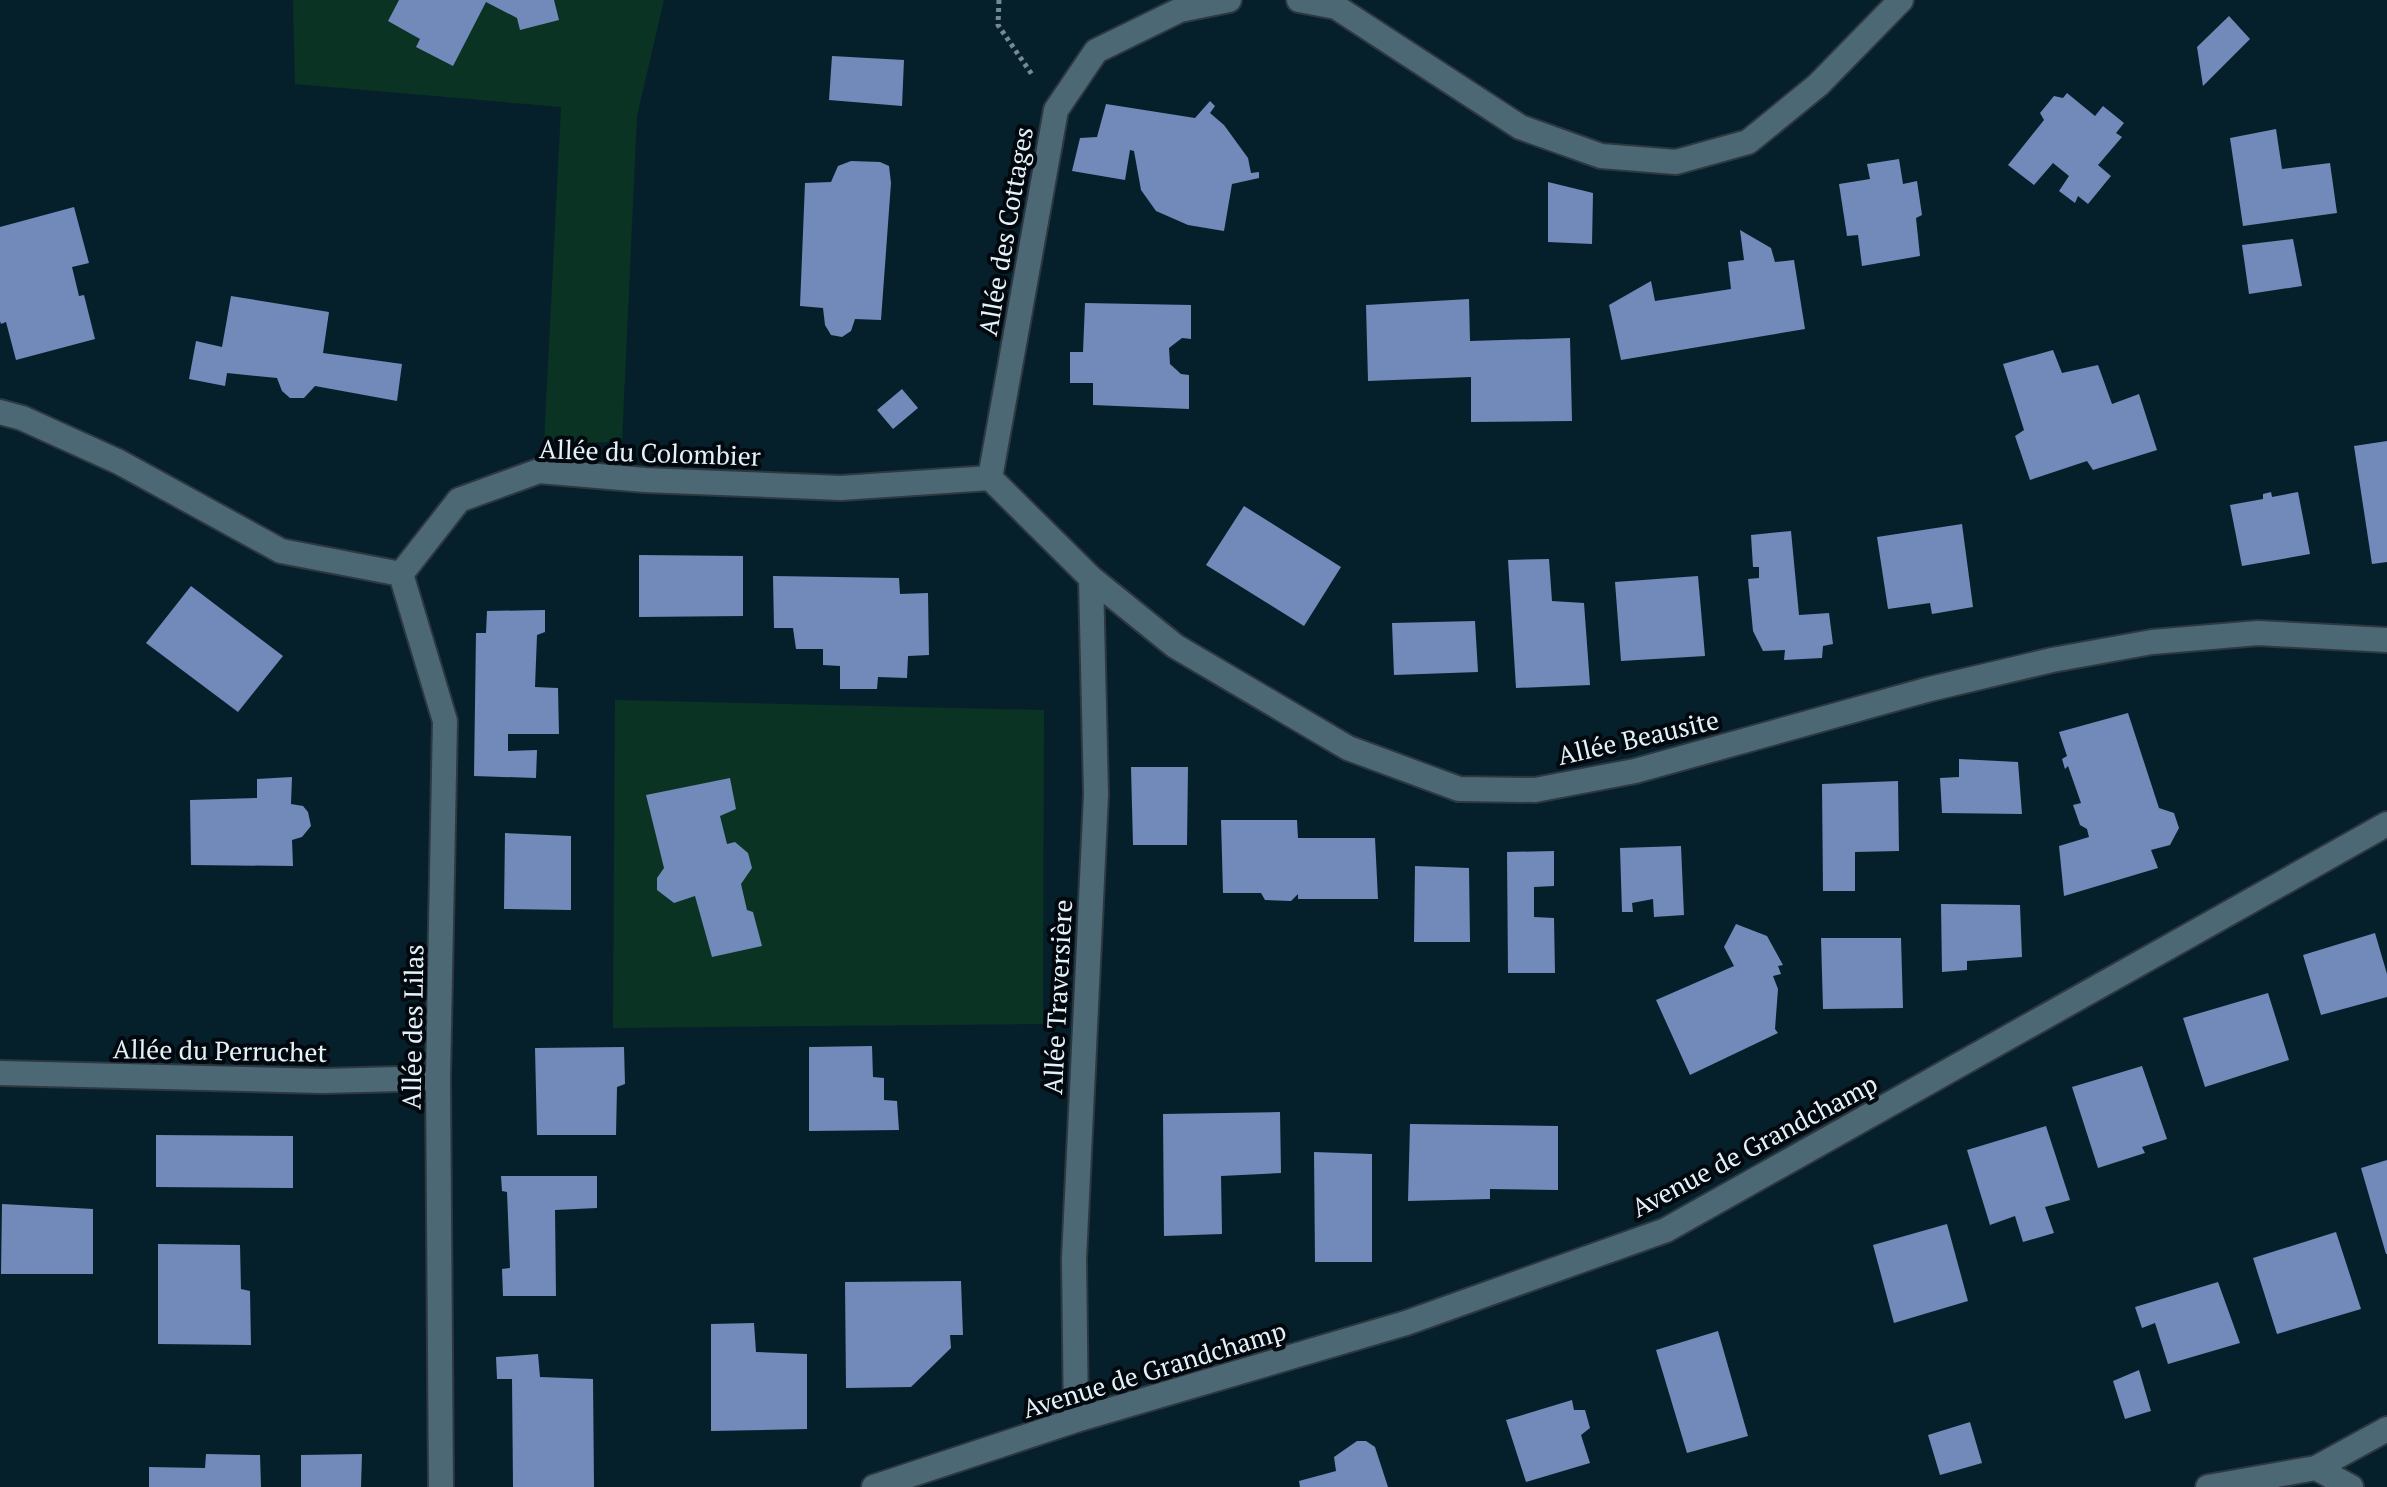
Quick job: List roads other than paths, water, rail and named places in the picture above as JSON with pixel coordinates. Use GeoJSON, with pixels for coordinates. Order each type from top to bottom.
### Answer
{"type":"FeatureCollection","features":[{"type":"Feature","properties":{"kind":"street","name":"Allée des Cottages"},"geometry":{"type":"LineString","coordinates":[[990,478],[1056,110],[1096,51],[1180,10],[1229,0]]}},
{"type":"Feature","properties":{"kind":"street"},"geometry":{"type":"LineString","coordinates":[[1299,0],[1336,7],[1520,127],[1601,156],[1676,162],[1748,142],[1818,85],[1901,0]]}},
{"type":"Feature","properties":{"kind":"street"},"geometry":{"type":"LineString","coordinates":[[0,412],[22,418],[119,462],[281,551],[401,574]]}},
{"type":"Feature","properties":{"kind":"street","name":"Allée du Colombier"},"geometry":{"type":"LineString","coordinates":[[401,574],[459,500],[539,471],[645,480],[841,488],[990,478]]}},
{"type":"Feature","properties":{"kind":"street","name":"Allée Beausite"},"geometry":{"type":"LineString","coordinates":[[990,478],[1091,578],[1175,646],[1348,748],[1459,789],[1535,790],[1635,771],[1945,685],[2052,660],[2152,642],[2258,633],[2387,640]]}},
{"type":"Feature","properties":{"kind":"street","name":"Allée des Lilas"},"geometry":{"type":"LineString","coordinates":[[401,574],[445,721],[438,1078],[441,1487]]}},
{"type":"Feature","properties":{"kind":"street","name":"Allée Traversière"},"geometry":{"type":"LineString","coordinates":[[1076,1420],[1074,1259],[1096,795],[1091,578]]}},
{"type":"Feature","properties":{"kind":"street","name":"Avenue de Grandchamp"},"geometry":{"type":"LineString","coordinates":[[874,1487],[1076,1420],[1406,1323],[1666,1230],[2387,824]]}},
{"type":"Feature","properties":{"kind":"street","name":"Allée du Perruchet"},"geometry":{"type":"LineString","coordinates":[[0,1073],[323,1081],[438,1078]]}},
{"type":"Feature","properties":{"kind":"street"},"geometry":{"type":"LineString","coordinates":[[2208,1487],[2316,1468],[2387,1429]]}},
{"type":"Feature","properties":{"kind":"street"},"geometry":{"type":"LineString","coordinates":[[2316,1468],[2351,1487]]}}]}
